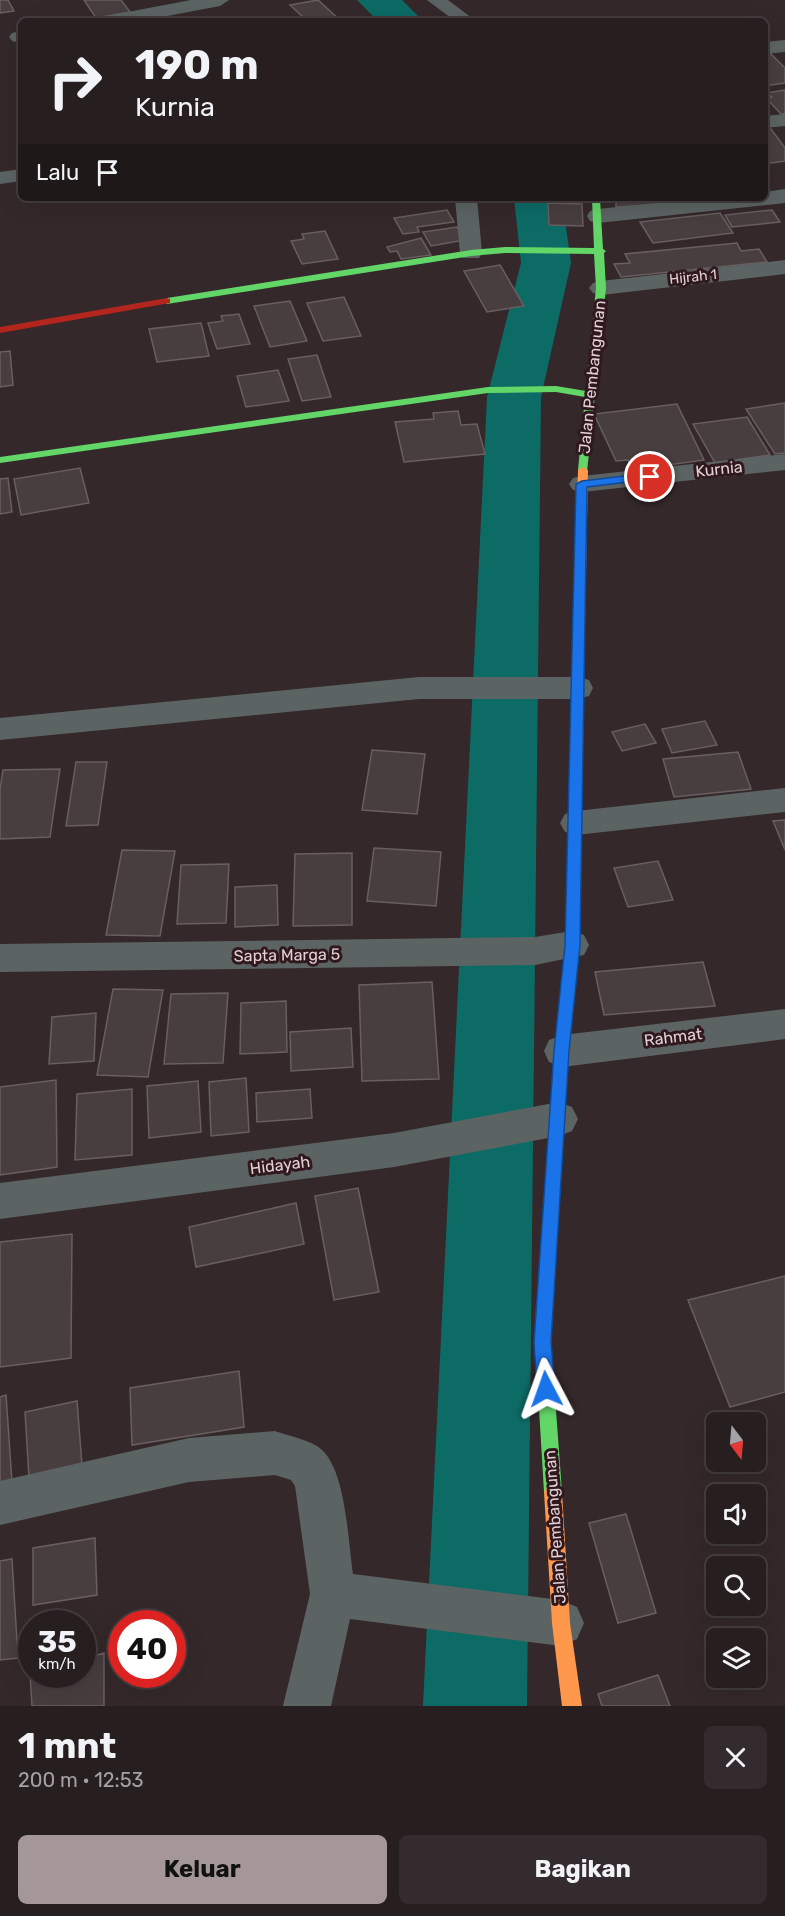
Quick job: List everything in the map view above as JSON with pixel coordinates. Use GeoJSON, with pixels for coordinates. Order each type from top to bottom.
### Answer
{"type":"FeatureCollection","features":[{"type":"Feature","properties":{"kind":"street"},"geometry":{"type":"LineString","coordinates":[[127,18],[220,0]]}},
{"type":"Feature","properties":{"kind":"street"},"geometry":{"type":"LineString","coordinates":[[436,0],[462,18]]}},
{"type":"Feature","properties":{"kind":"street"},"geometry":{"type":"LineString","coordinates":[[768,48],[785,46]]}},
{"type":"Feature","properties":{"kind":"street"},"geometry":{"type":"LineString","coordinates":[[768,122],[785,120]]}},
{"type":"Feature","properties":{"kind":"street"},"geometry":{"type":"LineString","coordinates":[[0,178],[18,175]]}},
{"type":"Feature","properties":{"kind":"street"},"geometry":{"type":"LineString","coordinates":[[768,197],[785,196]]}},
{"type":"Feature","properties":{"kind":"street"},"geometry":{"type":"LineString","coordinates":[[466,201],[471,253]]}},
{"type":"Feature","properties":{"kind":"street"},"geometry":{"type":"LineString","coordinates":[[597,207],[700,201]]}},
{"type":"Feature","properties":{"kind":"street","name":"Jalan Pembangunan"},"geometry":{"type":"LineString","coordinates":[[572,1706],[561,1623],[543,1342],[562,1051],[572,945],[582,484],[601,288],[601,251],[597,207]]}},
{"type":"Feature","properties":{"kind":"street"},"geometry":{"type":"LineString","coordinates":[[0,330],[233,290],[471,253],[505,250],[601,251]]}},
{"type":"Feature","properties":{"kind":"street","name":"Hijrah 1"},"geometry":{"type":"LineString","coordinates":[[601,288],[785,267]]}},
{"type":"Feature","properties":{"kind":"street"},"geometry":{"type":"LineString","coordinates":[[0,460],[488,390],[556,389],[589,395]]}},
{"type":"Feature","properties":{"kind":"street","name":"Kurnia"},"geometry":{"type":"LineString","coordinates":[[582,484],[785,462]]}},
{"type":"Feature","properties":{"kind":"street"},"geometry":{"type":"LineString","coordinates":[[0,729],[454,687],[578,688]]}},
{"type":"Feature","properties":{"kind":"street"},"geometry":{"type":"LineString","coordinates":[[576,823],[785,800]]}},
{"type":"Feature","properties":{"kind":"street","name":"Sapta Marga 5"},"geometry":{"type":"LineString","coordinates":[[0,958],[416,954],[535,951],[572,945]]}},
{"type":"Feature","properties":{"kind":"street","name":"Rahmat"},"geometry":{"type":"LineString","coordinates":[[562,1051],[785,1024]]}},
{"type":"Feature","properties":{"kind":"street","name":"Hidayah"},"geometry":{"type":"LineString","coordinates":[[0,1202],[394,1150],[516,1129],[559,1119]]}},
{"type":"Feature","properties":{"kind":"street"},"geometry":{"type":"LineString","coordinates":[[0,1503],[189,1460],[275,1453],[306,1464],[316,1479],[333,1594],[307,1706]]}},
{"type":"Feature","properties":{"kind":"street"},"geometry":{"type":"LineString","coordinates":[[333,1594],[388,1603],[561,1623]]}},
{"type":"Feature","properties":{"kind":"building"},"geometry":{"type":"Polygon","coordinates":[[[0,0],[8,0],[14,11],[0,13],[0,0]]]}},
{"type":"Feature","properties":{"kind":"building"},"geometry":{"type":"Polygon","coordinates":[[[84,0],[121,0],[130,12],[96,18],[84,0]]]}},
{"type":"Feature","properties":{"kind":"building"},"geometry":{"type":"Polygon","coordinates":[[[318,0],[338,18],[304,18],[290,5],[318,0]]]}},
{"type":"Feature","properties":{"kind":"building"},"geometry":{"type":"Polygon","coordinates":[[[768,54],[771,54],[785,68],[785,83],[768,86],[768,54]]]}},
{"type":"Feature","properties":{"kind":"building"},"geometry":{"type":"Polygon","coordinates":[[[785,90],[785,114],[781,114],[768,100],[772,97],[768,93],[785,90]]]}},
{"type":"Feature","properties":{"kind":"building"},"geometry":{"type":"Polygon","coordinates":[[[771,129],[785,148],[785,161],[768,164],[768,130],[771,129]]]}},
{"type":"Feature","properties":{"kind":"building"},"geometry":{"type":"Polygon","coordinates":[[[616,201],[704,201],[704,202],[616,207],[616,201]]]}},
{"type":"Feature","properties":{"kind":"building"},"geometry":{"type":"Polygon","coordinates":[[[548,203],[582,204],[583,226],[549,225],[548,203]]]}},
{"type":"Feature","properties":{"kind":"building"},"geometry":{"type":"Polygon","coordinates":[[[447,210],[454,222],[417,227],[419,232],[403,234],[394,218],[447,210]]]}},
{"type":"Feature","properties":{"kind":"building"},"geometry":{"type":"Polygon","coordinates":[[[772,210],[780,222],[732,227],[725,215],[772,210]]]}},
{"type":"Feature","properties":{"kind":"building"},"geometry":{"type":"Polygon","coordinates":[[[720,213],[733,233],[653,243],[640,222],[720,213]]]}},
{"type":"Feature","properties":{"kind":"building"},"geometry":{"type":"Polygon","coordinates":[[[457,227],[465,240],[431,246],[423,232],[457,227]]]}},
{"type":"Feature","properties":{"kind":"building"},"geometry":{"type":"Polygon","coordinates":[[[325,231],[338,259],[302,264],[291,241],[304,239],[302,234],[325,231]]]}},
{"type":"Feature","properties":{"kind":"building"},"geometry":{"type":"Polygon","coordinates":[[[421,238],[431,255],[401,259],[397,251],[390,252],[387,247],[421,238]]]}},
{"type":"Feature","properties":{"kind":"building"},"geometry":{"type":"Polygon","coordinates":[[[737,243],[741,251],[759,249],[767,262],[621,277],[614,264],[630,263],[625,254],[737,243]]]}},
{"type":"Feature","properties":{"kind":"building"},"geometry":{"type":"Polygon","coordinates":[[[500,265],[524,306],[487,312],[464,271],[500,265]]]}},
{"type":"Feature","properties":{"kind":"building"},"geometry":{"type":"Polygon","coordinates":[[[344,297],[361,336],[323,341],[307,303],[344,297]]]}},
{"type":"Feature","properties":{"kind":"building"},"geometry":{"type":"Polygon","coordinates":[[[290,301],[307,341],[270,347],[254,306],[290,301]]]}},
{"type":"Feature","properties":{"kind":"building"},"geometry":{"type":"Polygon","coordinates":[[[239,314],[250,344],[217,349],[208,323],[223,321],[221,316],[239,314]]]}},
{"type":"Feature","properties":{"kind":"building"},"geometry":{"type":"Polygon","coordinates":[[[201,323],[209,356],[157,362],[149,329],[201,323]]]}},
{"type":"Feature","properties":{"kind":"building"},"geometry":{"type":"Polygon","coordinates":[[[10,351],[13,385],[0,387],[0,352],[10,351]]]}},
{"type":"Feature","properties":{"kind":"building"},"geometry":{"type":"Polygon","coordinates":[[[317,355],[331,397],[302,401],[288,359],[317,355]]]}},
{"type":"Feature","properties":{"kind":"building"},"geometry":{"type":"Polygon","coordinates":[[[278,370],[289,401],[246,407],[237,376],[278,370]]]}},
{"type":"Feature","properties":{"kind":"building"},"geometry":{"type":"Polygon","coordinates":[[[785,403],[785,453],[775,454],[746,409],[785,403]]]}},
{"type":"Feature","properties":{"kind":"building"},"geometry":{"type":"Polygon","coordinates":[[[677,404],[704,460],[633,470],[628,460],[616,461],[594,414],[677,404]]]}},
{"type":"Feature","properties":{"kind":"building"},"geometry":{"type":"Polygon","coordinates":[[[458,411],[461,425],[477,424],[485,454],[404,462],[395,422],[434,419],[433,413],[458,411]]]}},
{"type":"Feature","properties":{"kind":"building"},"geometry":{"type":"Polygon","coordinates":[[[747,417],[770,455],[715,463],[693,424],[747,417]]]}},
{"type":"Feature","properties":{"kind":"building"},"geometry":{"type":"Polygon","coordinates":[[[80,468],[89,503],[21,515],[14,479],[80,468]]]}},
{"type":"Feature","properties":{"kind":"building"},"geometry":{"type":"Polygon","coordinates":[[[8,478],[12,512],[0,514],[0,479],[8,478]]]}},
{"type":"Feature","properties":{"kind":"building"},"geometry":{"type":"Polygon","coordinates":[[[705,721],[717,745],[672,753],[662,729],[705,721]]]}},
{"type":"Feature","properties":{"kind":"building"},"geometry":{"type":"Polygon","coordinates":[[[645,724],[656,743],[622,751],[612,732],[645,724]]]}},
{"type":"Feature","properties":{"kind":"building"},"geometry":{"type":"Polygon","coordinates":[[[372,750],[425,754],[417,814],[362,810],[372,750]]]}},
{"type":"Feature","properties":{"kind":"building"},"geometry":{"type":"Polygon","coordinates":[[[738,752],[751,789],[674,797],[663,759],[738,752]]]}},
{"type":"Feature","properties":{"kind":"building"},"geometry":{"type":"Polygon","coordinates":[[[76,762],[107,762],[98,825],[66,826],[76,762]]]}},
{"type":"Feature","properties":{"kind":"building"},"geometry":{"type":"Polygon","coordinates":[[[60,769],[50,837],[0,839],[0,789],[3,770],[60,769]]]}},
{"type":"Feature","properties":{"kind":"building"},"geometry":{"type":"Polygon","coordinates":[[[785,820],[785,850],[773,821],[785,820]]]}},
{"type":"Feature","properties":{"kind":"building"},"geometry":{"type":"Polygon","coordinates":[[[374,848],[441,852],[436,906],[367,901],[374,848]]]}},
{"type":"Feature","properties":{"kind":"building"},"geometry":{"type":"Polygon","coordinates":[[[122,850],[175,851],[160,936],[106,935],[122,850]]]}},
{"type":"Feature","properties":{"kind":"building"},"geometry":{"type":"Polygon","coordinates":[[[352,853],[352,925],[293,926],[295,854],[352,853]]]}},
{"type":"Feature","properties":{"kind":"building"},"geometry":{"type":"Polygon","coordinates":[[[658,861],[673,900],[628,907],[614,868],[658,861]]]}},
{"type":"Feature","properties":{"kind":"building"},"geometry":{"type":"Polygon","coordinates":[[[229,864],[226,923],[177,924],[181,865],[229,864]]]}},
{"type":"Feature","properties":{"kind":"building"},"geometry":{"type":"Polygon","coordinates":[[[277,885],[278,925],[235,927],[235,887],[277,885]]]}},
{"type":"Feature","properties":{"kind":"building"},"geometry":{"type":"Polygon","coordinates":[[[703,962],[715,1006],[604,1015],[595,972],[703,962]]]}},
{"type":"Feature","properties":{"kind":"building"},"geometry":{"type":"Polygon","coordinates":[[[432,982],[439,1079],[362,1081],[359,985],[432,982]]]}},
{"type":"Feature","properties":{"kind":"building"},"geometry":{"type":"Polygon","coordinates":[[[113,989],[163,990],[148,1077],[97,1075],[113,989]]]}},
{"type":"Feature","properties":{"kind":"building"},"geometry":{"type":"Polygon","coordinates":[[[228,993],[223,1063],[164,1064],[171,994],[228,993]]]}},
{"type":"Feature","properties":{"kind":"building"},"geometry":{"type":"Polygon","coordinates":[[[286,1001],[287,1052],[240,1054],[241,1003],[286,1001]]]}},
{"type":"Feature","properties":{"kind":"building"},"geometry":{"type":"Polygon","coordinates":[[[96,1013],[94,1061],[49,1064],[52,1017],[96,1013]]]}},
{"type":"Feature","properties":{"kind":"building"},"geometry":{"type":"Polygon","coordinates":[[[351,1028],[353,1067],[291,1071],[290,1032],[351,1028]]]}},
{"type":"Feature","properties":{"kind":"building"},"geometry":{"type":"Polygon","coordinates":[[[246,1078],[249,1132],[211,1136],[209,1082],[246,1078]]]}},
{"type":"Feature","properties":{"kind":"building"},"geometry":{"type":"Polygon","coordinates":[[[56,1080],[57,1167],[0,1175],[0,1087],[56,1080]]]}},
{"type":"Feature","properties":{"kind":"building"},"geometry":{"type":"Polygon","coordinates":[[[198,1081],[201,1132],[149,1138],[147,1086],[198,1081]]]}},
{"type":"Feature","properties":{"kind":"building"},"geometry":{"type":"Polygon","coordinates":[[[132,1089],[132,1155],[75,1160],[77,1094],[132,1089]]]}},
{"type":"Feature","properties":{"kind":"building"},"geometry":{"type":"Polygon","coordinates":[[[310,1089],[312,1118],[257,1122],[256,1093],[310,1089]]]}},
{"type":"Feature","properties":{"kind":"building"},"geometry":{"type":"Polygon","coordinates":[[[358,1188],[379,1292],[334,1300],[315,1196],[358,1188]]]}},
{"type":"Feature","properties":{"kind":"building"},"geometry":{"type":"Polygon","coordinates":[[[296,1203],[304,1244],[196,1267],[189,1227],[296,1203]]]}},
{"type":"Feature","properties":{"kind":"building"},"geometry":{"type":"Polygon","coordinates":[[[72,1234],[71,1358],[0,1367],[0,1242],[72,1234]]]}},
{"type":"Feature","properties":{"kind":"building"},"geometry":{"type":"Polygon","coordinates":[[[785,1276],[785,1392],[730,1407],[688,1300],[785,1276]]]}},
{"type":"Feature","properties":{"kind":"building"},"geometry":{"type":"Polygon","coordinates":[[[239,1371],[244,1427],[132,1445],[130,1388],[239,1371]]]}},
{"type":"Feature","properties":{"kind":"building"},"geometry":{"type":"Polygon","coordinates":[[[6,1395],[12,1482],[0,1485],[0,1397],[6,1395]]]}},
{"type":"Feature","properties":{"kind":"building"},"geometry":{"type":"Polygon","coordinates":[[[77,1401],[82,1465],[29,1477],[25,1412],[77,1401]]]}},
{"type":"Feature","properties":{"kind":"building"},"geometry":{"type":"Polygon","coordinates":[[[626,1514],[656,1613],[618,1623],[589,1523],[626,1514]]]}},
{"type":"Feature","properties":{"kind":"building"},"geometry":{"type":"Polygon","coordinates":[[[95,1538],[97,1595],[33,1605],[33,1548],[95,1538]]]}},
{"type":"Feature","properties":{"kind":"building"},"geometry":{"type":"Polygon","coordinates":[[[12,1559],[18,1658],[0,1660],[0,1561],[12,1559]]]}},
{"type":"Feature","properties":{"kind":"building"},"geometry":{"type":"Polygon","coordinates":[[[104,1653],[104,1706],[32,1706],[31,1688],[96,1688],[96,1655],[104,1653]]]}},
{"type":"Feature","properties":{"kind":"building"},"geometry":{"type":"Polygon","coordinates":[[[658,1675],[670,1706],[602,1706],[598,1694],[658,1675]]]}},
{"type":"Feature","properties":{"kind":"waterway"},"geometry":{"type":"LineString","coordinates":[[377,0],[399,18]]}},
{"type":"Feature","properties":{"kind":"waterway"},"geometry":{"type":"LineString","coordinates":[[475,1706],[514,397],[546,263],[538,201]]}},
{"type":"Feature","properties":{"kind":"traffic: fast"},"geometry":{"type":"LineString","coordinates":[[583,470],[601,288],[596,201]]}},
{"type":"Feature","properties":{"kind":"traffic: fast"},"geometry":{"type":"LineString","coordinates":[[167,301],[471,253],[505,250],[601,251]]}},
{"type":"Feature","properties":{"kind":"traffic: fast"},"geometry":{"type":"LineString","coordinates":[[0,460],[488,390],[556,389],[589,395]]}},
{"type":"Feature","properties":{"kind":"traffic: fast"},"geometry":{"type":"LineString","coordinates":[[553,1492],[543,1342],[562,1051],[572,945],[578,677]]}},
{"type":"Feature","properties":{"kind":"traffic: slow"},"geometry":{"type":"LineString","coordinates":[[578,677],[583,470]]}},
{"type":"Feature","properties":{"kind":"traffic: slow"},"geometry":{"type":"LineString","coordinates":[[553,1492],[561,1623],[572,1706]]}},
{"type":"Feature","properties":{"kind":"traffic: jam"},"geometry":{"type":"LineString","coordinates":[[0,330],[167,301]]}},
{"type":"Feature","properties":{"kind":"route"},"geometry":{"type":"LineString","coordinates":[[546,1389],[543,1342],[562,1051],[572,945],[582,484],[650,477]]}}]}
